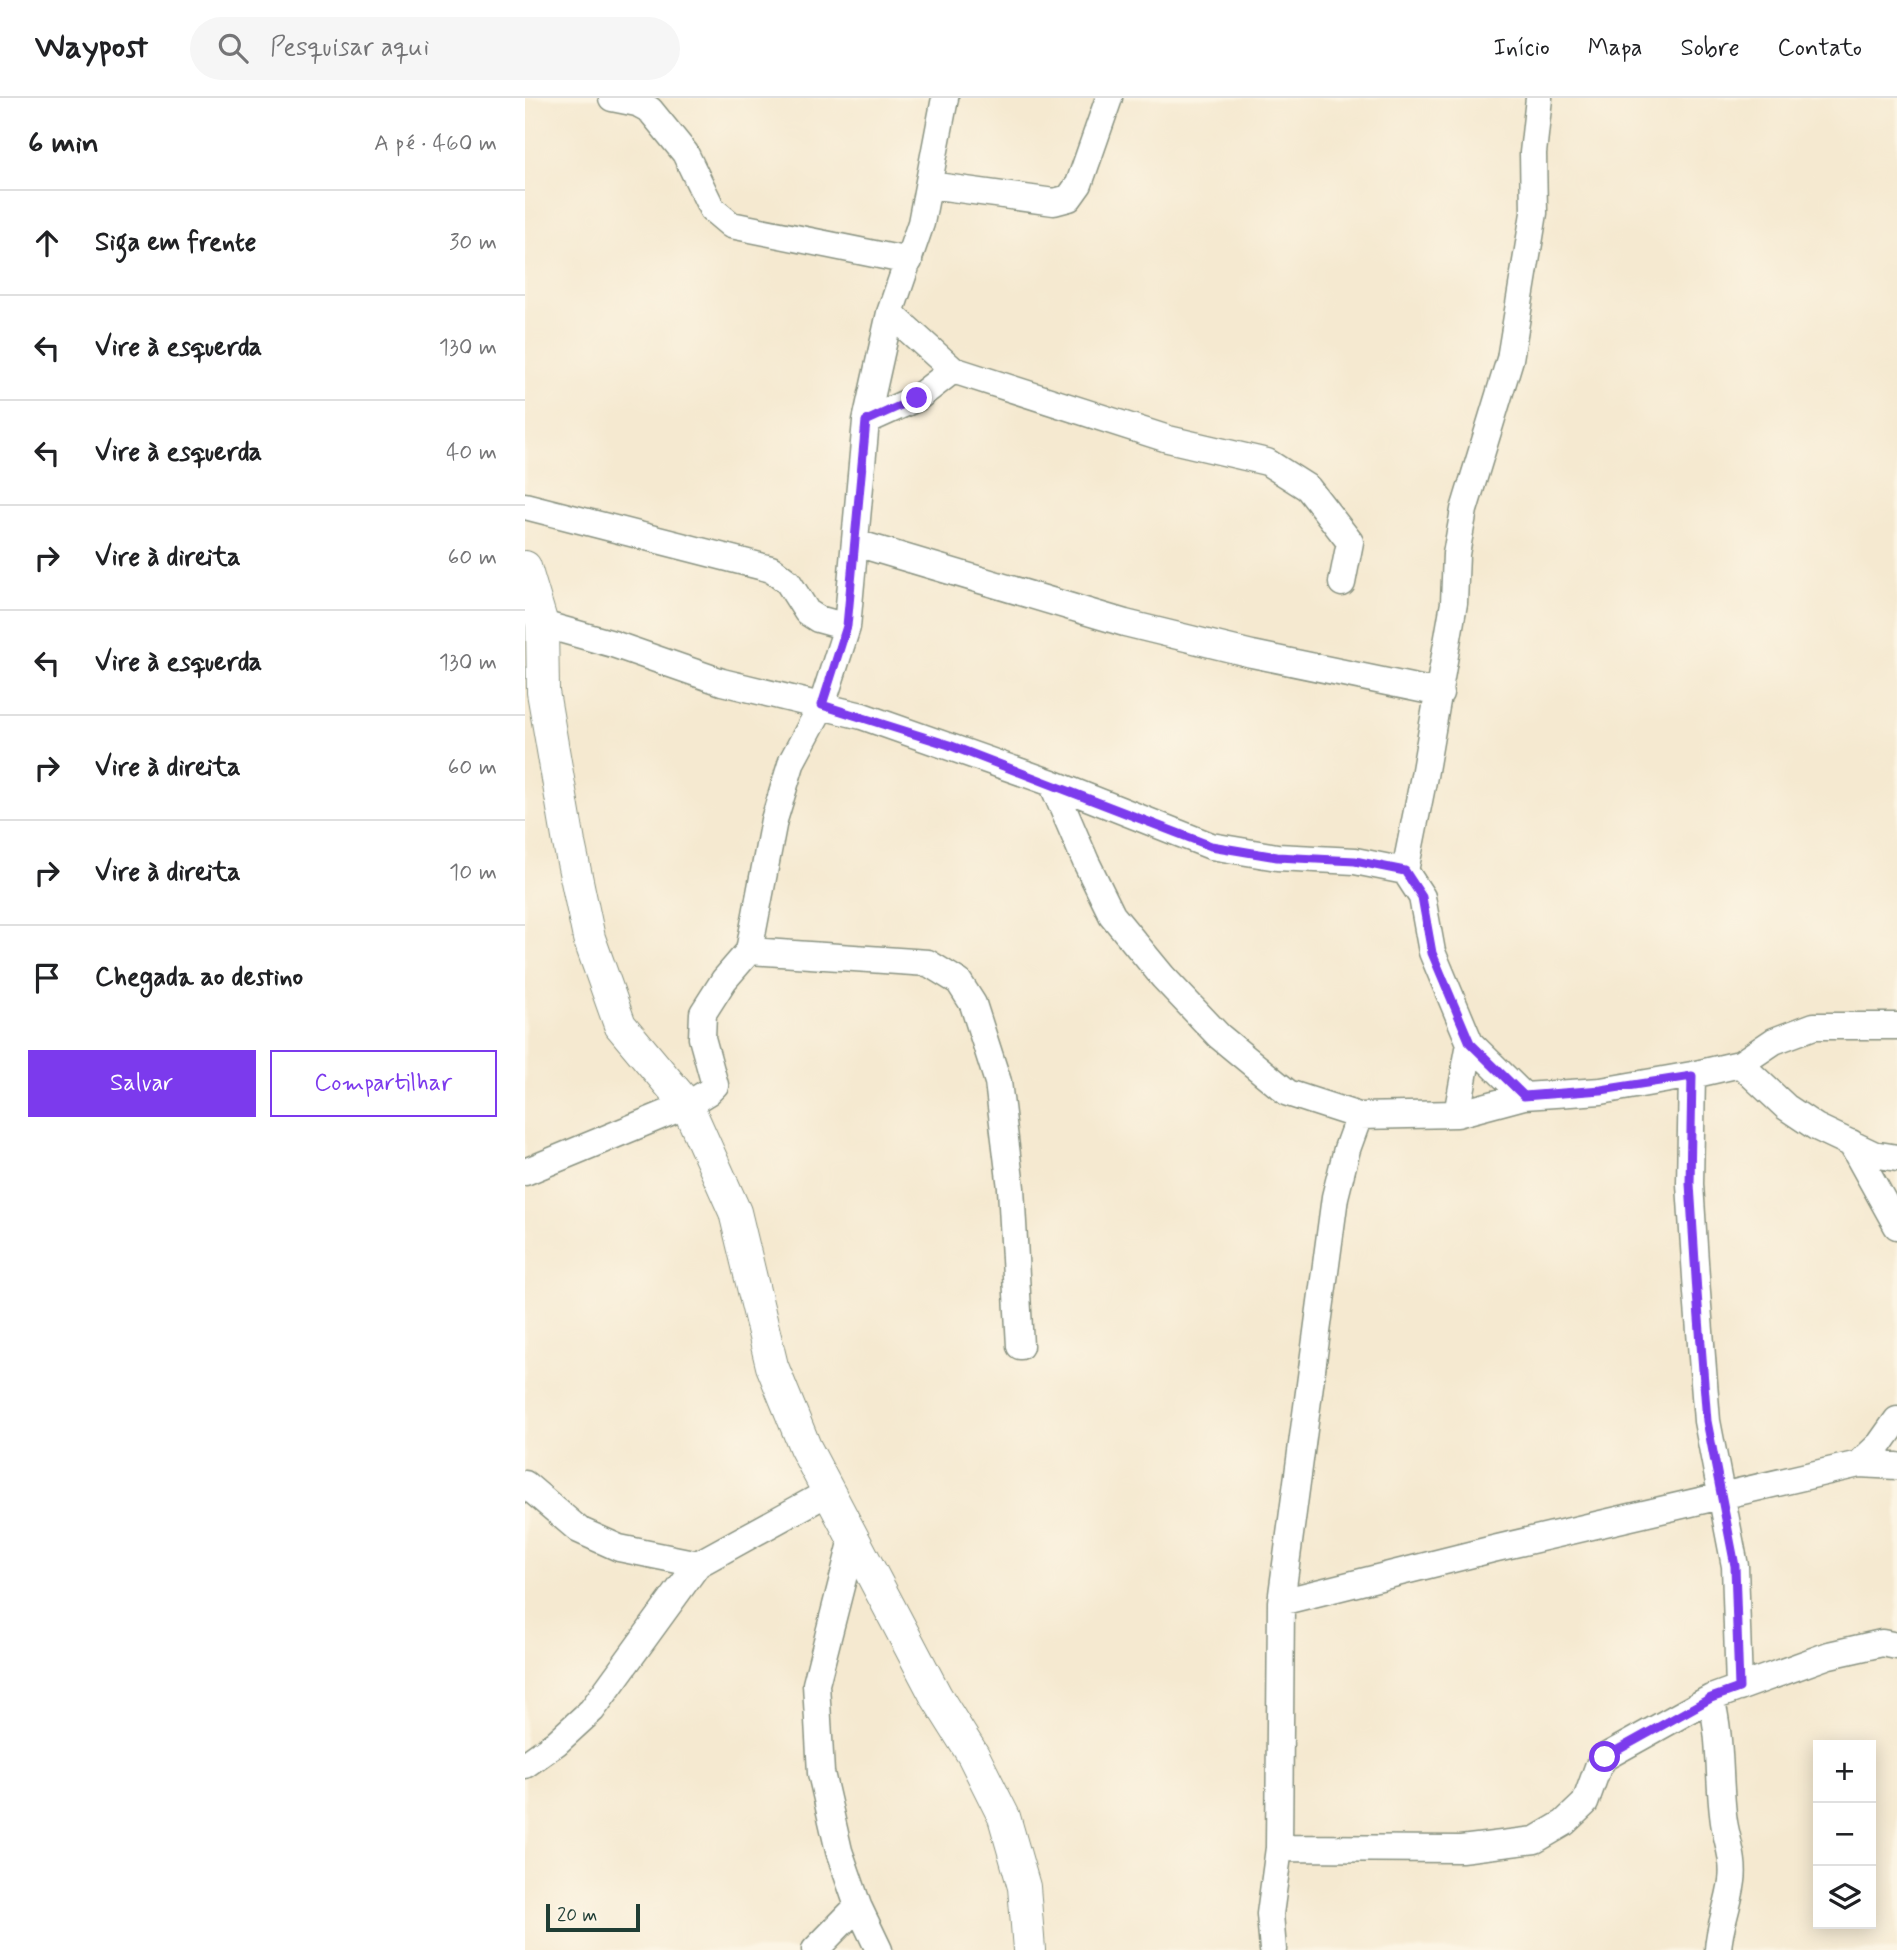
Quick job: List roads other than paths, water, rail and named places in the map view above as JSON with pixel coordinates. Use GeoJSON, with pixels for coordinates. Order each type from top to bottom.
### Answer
{"type":"FeatureCollection","features":[{"type":"Feature","properties":{"kind":"street"},"geometry":{"type":"LineString","coordinates":[[612,98],[637,103],[650,110],[685,153],[712,209],[731,225],[909,261]]}},
{"type":"Feature","properties":{"kind":"street"},"geometry":{"type":"LineString","coordinates":[[525,1172],[687,1105],[708,1092],[715,1084],[706,1060],[702,1038],[703,1013],[724,980],[749,951],[774,820],[792,761],[822,705],[847,626],[866,421],[890,313],[921,223],[945,98]]}},
{"type":"Feature","properties":{"kind":"street"},"geometry":{"type":"LineString","coordinates":[[929,185],[1054,202],[1069,198],[1079,184],[1108,98]]}},
{"type":"Feature","properties":{"kind":"street"},"geometry":{"type":"LineString","coordinates":[[1524,1096],[1470,1043],[1432,953],[1422,897],[1405,871],[1440,693],[1454,603],[1456,554],[1464,510],[1510,359],[1534,213],[1533,153],[1539,98]]}},
{"type":"Feature","properties":{"kind":"street"},"geometry":{"type":"LineString","coordinates":[[890,313],[953,370],[1168,439],[1267,462],[1280,469],[1308,488],[1350,542],[1342,583]]}},
{"type":"Feature","properties":{"kind":"street"},"geometry":{"type":"LineString","coordinates":[[866,421],[917,398],[953,370]]}},
{"type":"Feature","properties":{"kind":"street"},"geometry":{"type":"LineString","coordinates":[[525,506],[771,569],[788,582],[807,611],[818,619],[847,626]]}},
{"type":"Feature","properties":{"kind":"street"},"geometry":{"type":"LineString","coordinates":[[856,543],[1125,623],[1252,654],[1440,693]]}},
{"type":"Feature","properties":{"kind":"street"},"geometry":{"type":"LineString","coordinates":[[525,567],[542,624],[543,692],[569,843],[589,938],[620,1025],[687,1105],[736,1212],[772,1366],[805,1447],[936,1696],[973,1755],[1004,1816],[1024,1888],[1029,1950]]}},
{"type":"Feature","properties":{"kind":"street"},"geometry":{"type":"LineString","coordinates":[[542,624],[613,643],[722,682],[822,705],[937,741],[1211,846],[1277,857],[1355,861],[1405,871]]}},
{"type":"Feature","properties":{"kind":"street"},"geometry":{"type":"LineString","coordinates":[[1052,783],[1112,915],[1163,977],[1219,1036],[1288,1093],[1359,1116],[1457,1114],[1524,1096],[1601,1090],[1692,1076],[1740,1064],[1774,1041],[1814,1026],[1897,1026]]}},
{"type":"Feature","properties":{"kind":"street"},"geometry":{"type":"LineString","coordinates":[[749,951],[928,963],[959,982],[973,1004],[998,1082],[1011,1188],[1020,1346]]}},
{"type":"Feature","properties":{"kind":"street"},"geometry":{"type":"LineString","coordinates":[[1457,1114],[1470,1043]]}},
{"type":"Feature","properties":{"kind":"street"},"geometry":{"type":"LineString","coordinates":[[1740,1064],[1786,1107],[1816,1127],[1873,1154],[1897,1158]]}},
{"type":"Feature","properties":{"kind":"street"},"geometry":{"type":"LineString","coordinates":[[1692,1076],[1690,1184],[1693,1239],[1707,1421],[1735,1566],[1739,1688]]}},
{"type":"Feature","properties":{"kind":"street"},"geometry":{"type":"LineString","coordinates":[[1273,1950],[1271,1914],[1279,1847],[1281,1602],[1335,1197],[1347,1149],[1359,1116]]}},
{"type":"Feature","properties":{"kind":"street"},"geometry":{"type":"LineString","coordinates":[[1851,1143],[1897,1226]]}},
{"type":"Feature","properties":{"kind":"street"},"geometry":{"type":"LineString","coordinates":[[1859,1464],[1880,1444],[1897,1420]]}},
{"type":"Feature","properties":{"kind":"street"},"geometry":{"type":"LineString","coordinates":[[1281,1602],[1493,1549],[1859,1464],[1897,1466]]}},
{"type":"Feature","properties":{"kind":"street"},"geometry":{"type":"LineString","coordinates":[[525,1484],[579,1530],[619,1548],[698,1564]]}},
{"type":"Feature","properties":{"kind":"street"},"geometry":{"type":"LineString","coordinates":[[525,1765],[556,1743],[592,1710],[698,1564],[827,1493]]}},
{"type":"Feature","properties":{"kind":"street"},"geometry":{"type":"LineString","coordinates":[[853,1539],[816,1684],[821,1773],[839,1851],[858,1906],[879,1950]]}},
{"type":"Feature","properties":{"kind":"street"},"geometry":{"type":"LineString","coordinates":[[1279,1847],[1461,1849],[1535,1840],[1564,1824],[1585,1803],[1598,1767],[1605,1757],[1711,1698],[1829,1655],[1882,1643],[1897,1646]]}},
{"type":"Feature","properties":{"kind":"street"},"geometry":{"type":"LineString","coordinates":[[1711,1698],[1717,1719],[1724,1820],[1733,1881],[1721,1924],[1718,1950]]}},
{"type":"Feature","properties":{"kind":"street"},"geometry":{"type":"LineString","coordinates":[[815,1950],[858,1906]]}}]}
